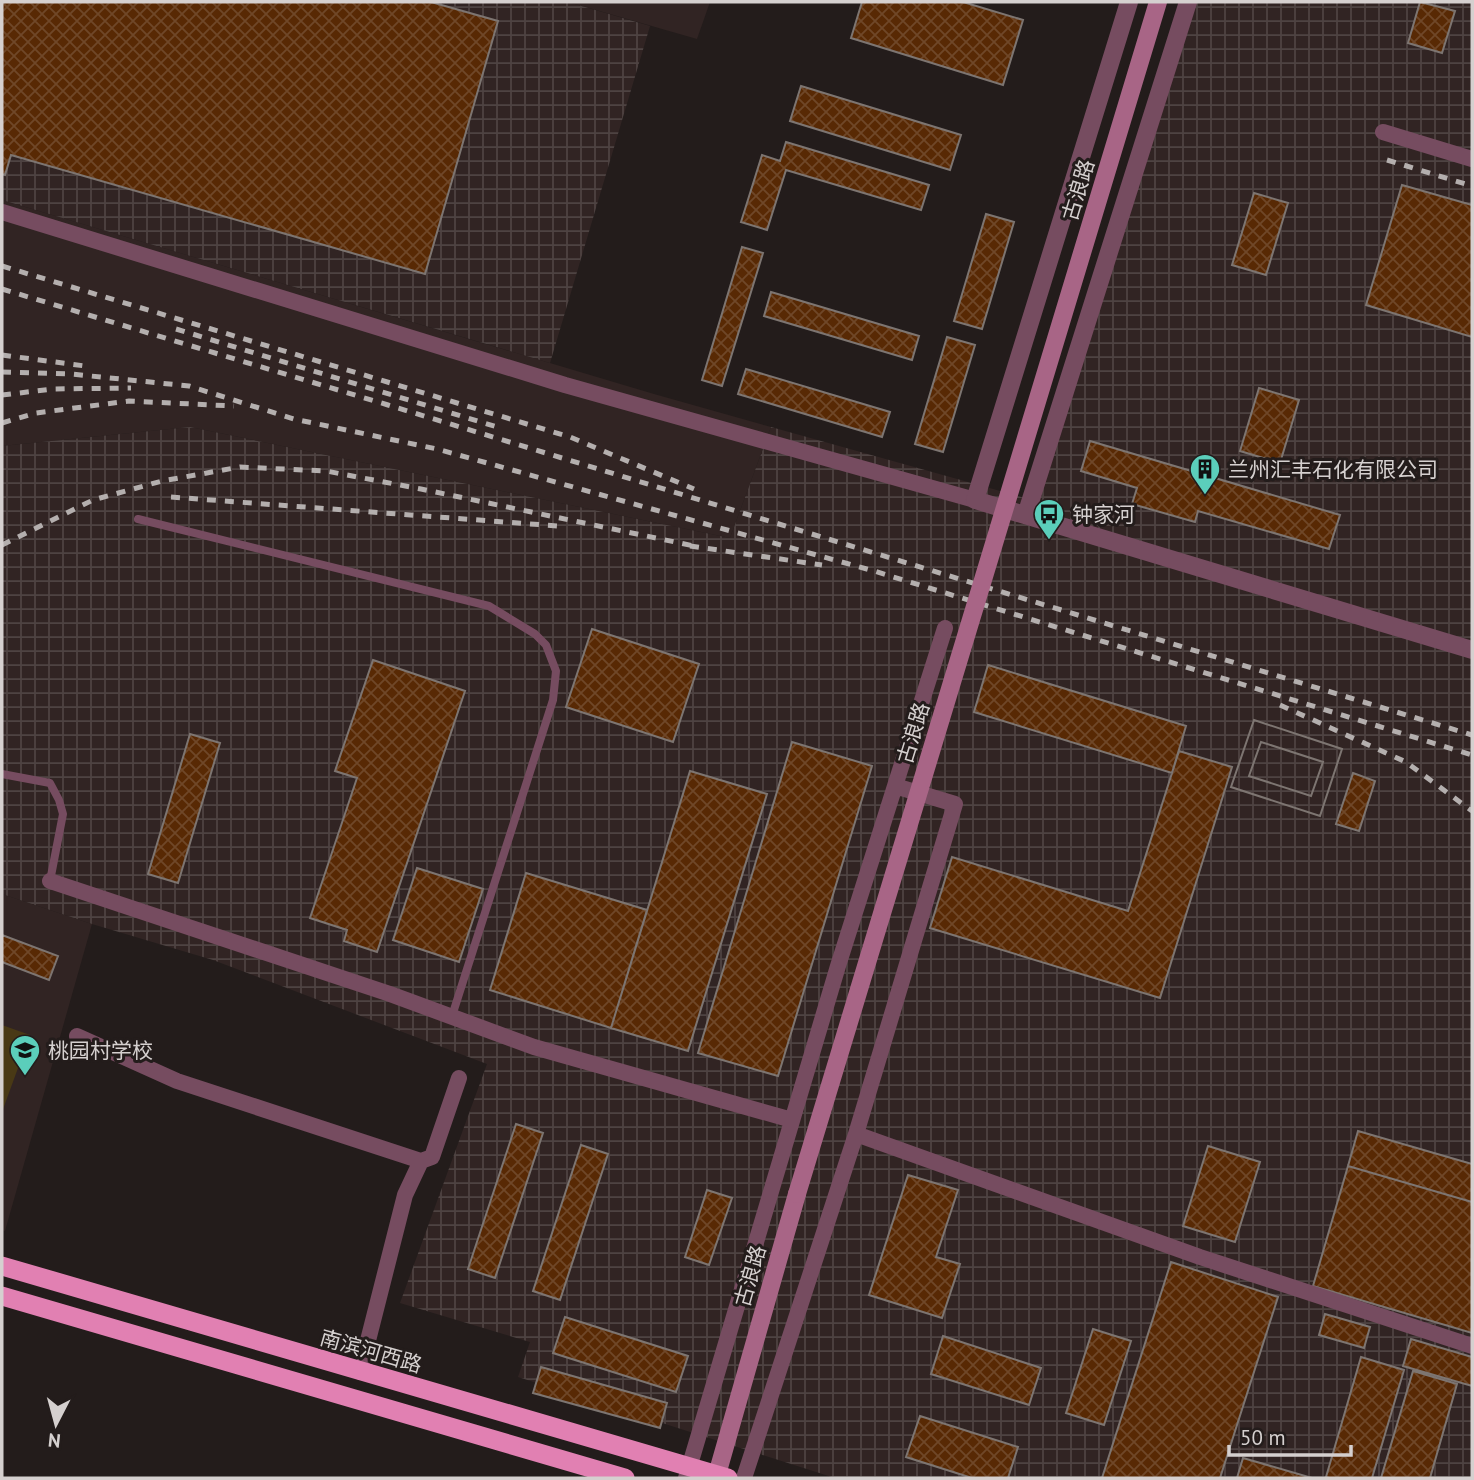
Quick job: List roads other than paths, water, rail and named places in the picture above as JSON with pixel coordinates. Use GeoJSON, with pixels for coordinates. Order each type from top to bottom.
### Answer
{"type":"FeatureCollection","features":[{"type":"Feature","properties":{"kind":"highway","name":"南滨河西路"},"geometry":{"type":"LineString","coordinates":[[2,1266],[688,1473],[720,1477]]}},
{"type":"Feature","properties":{"kind":"highway"},"geometry":{"type":"LineString","coordinates":[[2,1296],[625,1478]]}},
{"type":"Feature","properties":{"kind":"main road","name":"古浪路"},"geometry":{"type":"LineString","coordinates":[[720,1477],[797,1194],[1158,2]]}},
{"type":"Feature","properties":{"kind":"street","name":"古浪路"},"geometry":{"type":"LineString","coordinates":[[975,500],[1129,2]]}},
{"type":"Feature","properties":{"kind":"street"},"geometry":{"type":"LineString","coordinates":[[1026,515],[1188,2]]}},
{"type":"Feature","properties":{"kind":"street"},"geometry":{"type":"LineString","coordinates":[[1383,132],[1472,159]]}},
{"type":"Feature","properties":{"kind":"street"},"geometry":{"type":"LineString","coordinates":[[2,212],[565,385],[975,500],[1472,650]]}},
{"type":"Feature","properties":{"kind":"street"},"geometry":{"type":"LineString","coordinates":[[688,1473],[838,966],[945,628]]}},
{"type":"Feature","properties":{"kind":"street"},"geometry":{"type":"LineString","coordinates":[[744,1478],[856,1134],[955,804],[895,786]]}},
{"type":"Feature","properties":{"kind":"street"},"geometry":{"type":"LineString","coordinates":[[50,881],[390,993],[534,1047],[792,1120]]}},
{"type":"Feature","properties":{"kind":"street"},"geometry":{"type":"LineString","coordinates":[[77,1036],[177,1081],[421,1161],[432,1157],[459,1078]]}},
{"type":"Feature","properties":{"kind":"street"},"geometry":{"type":"LineString","coordinates":[[856,1134],[1200,1257],[1472,1346]]}},
{"type":"Feature","properties":{"kind":"street"},"geometry":{"type":"LineString","coordinates":[[360,1372],[405,1195],[421,1161]]}},
{"type":"Feature","properties":{"kind":"lane"},"geometry":{"type":"LineString","coordinates":[[138,519],[489,606],[535,634],[546,645],[556,671],[553,700],[452,1016]]}},
{"type":"Feature","properties":{"kind":"lane"},"geometry":{"type":"LineString","coordinates":[[2,774],[50,783],[59,800],[63,814],[50,881]]}},
{"type":"Feature","properties":{"kind":"railway"},"geometry":{"type":"LineString","coordinates":[[1387,160],[1472,186]]}},
{"type":"Feature","properties":{"kind":"railway"},"geometry":{"type":"LineString","coordinates":[[2,266],[570,437],[694,489]]}},
{"type":"Feature","properties":{"kind":"railway"},"geometry":{"type":"LineString","coordinates":[[2,289],[1472,735]]}},
{"type":"Feature","properties":{"kind":"railway"},"geometry":{"type":"LineString","coordinates":[[176,329],[497,427]]}},
{"type":"Feature","properties":{"kind":"railway"},"geometry":{"type":"LineString","coordinates":[[2,355],[85,366]]}},
{"type":"Feature","properties":{"kind":"railway"},"geometry":{"type":"LineString","coordinates":[[2,372],[71,374],[189,386],[294,419],[437,449],[874,571],[1472,755]]}},
{"type":"Feature","properties":{"kind":"railway"},"geometry":{"type":"LineString","coordinates":[[2,395],[53,389],[131,388]]}},
{"type":"Feature","properties":{"kind":"railway"},"geometry":{"type":"LineString","coordinates":[[2,423],[36,413],[129,401],[234,406]]}},
{"type":"Feature","properties":{"kind":"railway"},"geometry":{"type":"LineString","coordinates":[[2,545],[93,500],[162,481],[240,467],[326,471],[699,547]]}},
{"type":"Feature","properties":{"kind":"railway"},"geometry":{"type":"LineString","coordinates":[[171,497],[558,526]]}},
{"type":"Feature","properties":{"kind":"railway"},"geometry":{"type":"LineString","coordinates":[[690,546],[822,565]]}},
{"type":"Feature","properties":{"kind":"railway"},"geometry":{"type":"LineString","coordinates":[[1280,705],[1406,762],[1472,811]]}},
{"type":"Feature","properties":{"kind":"place","name":"兰州汇丰石化有限公司"},"geometry":{"type":"Point","coordinates":[1205,496]}},
{"type":"Feature","properties":{"kind":"place","name":"钟家河"},"geometry":{"type":"Point","coordinates":[1049,541]}},
{"type":"Feature","properties":{"kind":"place","name":"桃园村学校"},"geometry":{"type":"Point","coordinates":[25,1077]}}]}
